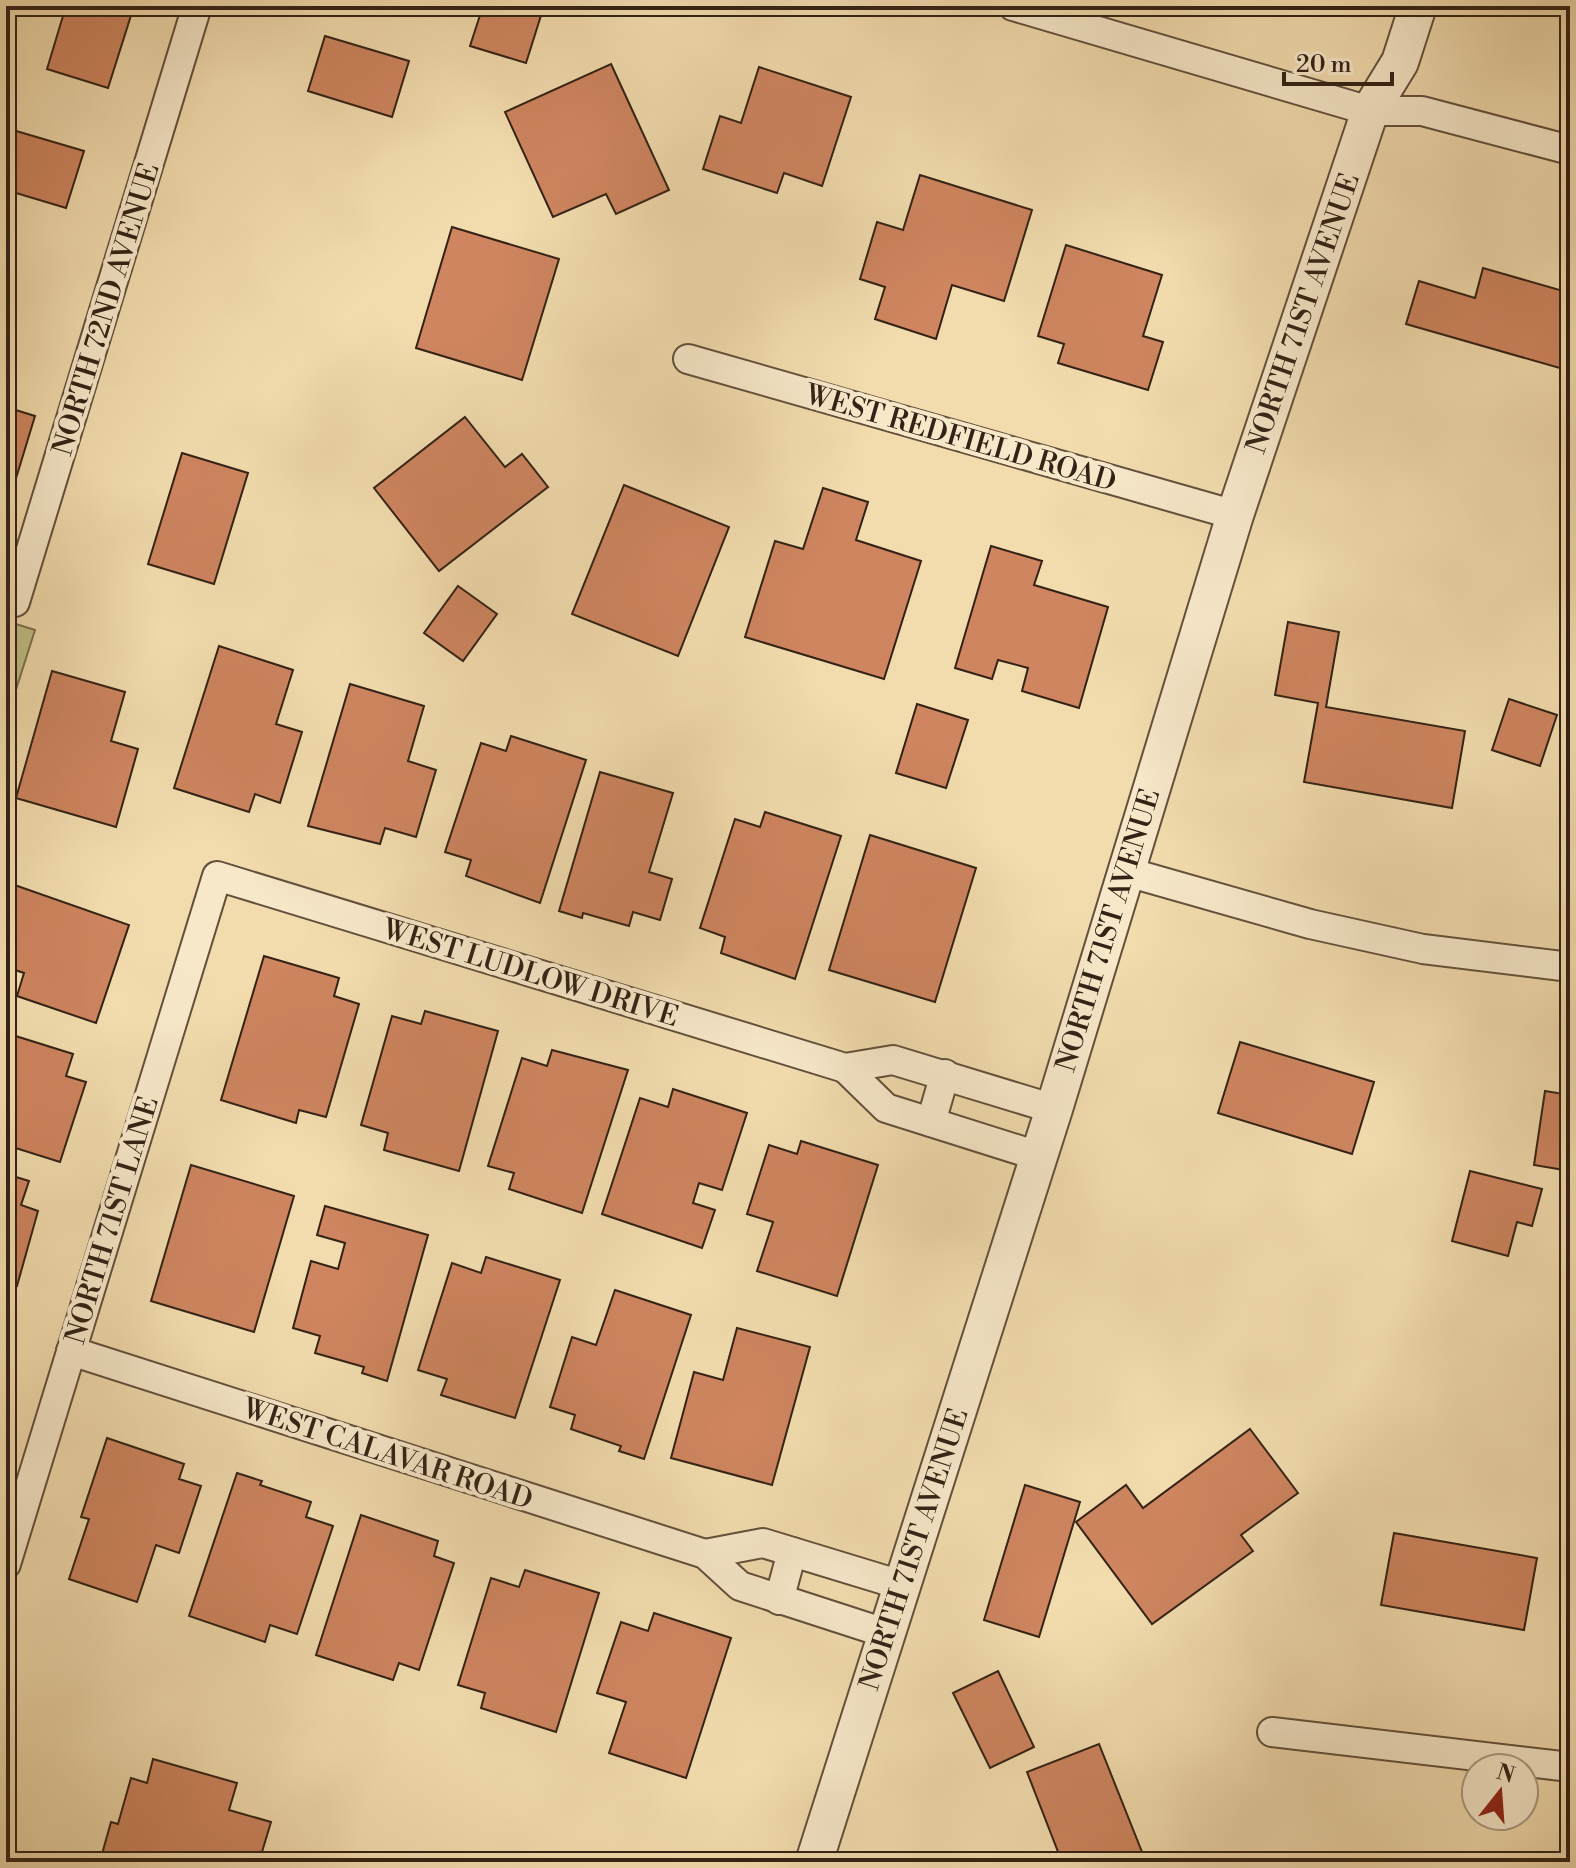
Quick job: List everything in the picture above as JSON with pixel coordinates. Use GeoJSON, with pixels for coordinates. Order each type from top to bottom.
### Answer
{"type":"FeatureCollection","features":[{"type":"Feature","properties":{"kind":"street","name":"NORTH 72ND AVENUE"},"geometry":{"type":"LineString","coordinates":[[6,600],[15,602],[197,6]]}},
{"type":"Feature","properties":{"kind":"street"},"geometry":{"type":"LineString","coordinates":[[1013,6],[1370,111],[1422,111],[1570,150]]}},
{"type":"Feature","properties":{"kind":"street","name":"NORTH 71ST AVENUE"},"geometry":{"type":"LineString","coordinates":[[814,1862],[1054,1109],[1124,871],[1235,515],[1370,111],[1400,62],[1418,6]]}},
{"type":"Feature","properties":{"kind":"street","name":"WEST REDFIELD ROAD"},"geometry":{"type":"LineString","coordinates":[[688,359],[1235,515]]}},
{"type":"Feature","properties":{"kind":"street"},"geometry":{"type":"LineString","coordinates":[[1124,871],[1310,924],[1423,949],[1570,967]]}},
{"type":"Feature","properties":{"kind":"street","name":"WEST LUDLOW DRIVE"},"geometry":{"type":"LineString","coordinates":[[217,876],[845,1068],[893,1060],[1054,1109]]}},
{"type":"Feature","properties":{"kind":"street","name":"NORTH 71ST LANE"},"geometry":{"type":"LineString","coordinates":[[6,1564],[217,876]]}},
{"type":"Feature","properties":{"kind":"street","name":"WEST LUDLOW DRIVE"},"geometry":{"type":"LineString","coordinates":[[845,1068],[886,1108],[1038,1156]]}},
{"type":"Feature","properties":{"kind":"street"},"geometry":{"type":"LineString","coordinates":[[931,1122],[945,1074]]}},
{"type":"Feature","properties":{"kind":"street","name":"WEST CALAVAR ROAD"},"geometry":{"type":"LineString","coordinates":[[71,1351],[705,1554],[740,1586],[885,1633]]}},
{"type":"Feature","properties":{"kind":"street","name":"WEST CALAVAR ROAD"},"geometry":{"type":"LineString","coordinates":[[705,1554],[763,1543],[901,1585]]}},
{"type":"Feature","properties":{"kind":"street"},"geometry":{"type":"LineString","coordinates":[[779,1600],[792,1552]]}},
{"type":"Feature","properties":{"kind":"street"},"geometry":{"type":"LineString","coordinates":[[1272,1732],[1570,1767]]}},
{"type":"Feature","properties":{"kind":"shaded area"},"geometry":{"type":"Polygon","coordinates":[[[6,621],[35,630],[6,721],[6,621]]]}},
{"type":"Feature","properties":{"kind":"building"},"geometry":{"type":"Polygon","coordinates":[[[66,6],[134,6],[108,88],[47,69],[66,6]]]}},
{"type":"Feature","properties":{"kind":"building"},"geometry":{"type":"Polygon","coordinates":[[[483,6],[544,6],[526,63],[470,46],[483,6]]]}},
{"type":"Feature","properties":{"kind":"building"},"geometry":{"type":"Polygon","coordinates":[[[325,36],[409,61],[392,117],[308,91],[325,36]]]}},
{"type":"Feature","properties":{"kind":"building"},"geometry":{"type":"Polygon","coordinates":[[[611,64],[669,190],[616,214],[606,194],[553,217],[505,112],[611,64]]]}},
{"type":"Feature","properties":{"kind":"building"},"geometry":{"type":"Polygon","coordinates":[[[759,67],[851,97],[822,186],[784,173],[777,193],[703,169],[720,116],[741,123],[759,67]]]}},
{"type":"Feature","properties":{"kind":"building"},"geometry":{"type":"Polygon","coordinates":[[[6,128],[84,151],[66,208],[6,190],[6,128]]]}},
{"type":"Feature","properties":{"kind":"building"},"geometry":{"type":"Polygon","coordinates":[[[920,175],[1032,210],[1004,301],[952,285],[936,339],[875,319],[885,287],[860,279],[877,222],[903,230],[920,175]]]}},
{"type":"Feature","properties":{"kind":"building"},"geometry":{"type":"Polygon","coordinates":[[[452,227],[559,259],[522,380],[416,348],[452,227]]]}},
{"type":"Feature","properties":{"kind":"building"},"geometry":{"type":"Polygon","coordinates":[[[1066,245],[1162,275],[1143,336],[1163,342],[1148,390],[1058,363],[1064,344],[1038,336],[1066,245]]]}},
{"type":"Feature","properties":{"kind":"building"},"geometry":{"type":"Polygon","coordinates":[[[1483,268],[1570,293],[1570,371],[1406,324],[1419,281],[1475,298],[1483,268]]]}},
{"type":"Feature","properties":{"kind":"building"},"geometry":{"type":"Polygon","coordinates":[[[6,407],[35,416],[14,485],[6,483],[6,407]]]}},
{"type":"Feature","properties":{"kind":"building"},"geometry":{"type":"Polygon","coordinates":[[[465,417],[505,467],[522,454],[548,487],[439,571],[374,488],[465,417]]]}},
{"type":"Feature","properties":{"kind":"building"},"geometry":{"type":"Polygon","coordinates":[[[182,453],[248,473],[214,584],[148,564],[182,453]]]}},
{"type":"Feature","properties":{"kind":"building"},"geometry":{"type":"Polygon","coordinates":[[[624,485],[729,527],[678,656],[572,614],[624,485]]]}},
{"type":"Feature","properties":{"kind":"building"},"geometry":{"type":"Polygon","coordinates":[[[823,488],[868,502],[856,540],[921,561],[884,679],[745,637],[775,541],[803,549],[823,488]]]}},
{"type":"Feature","properties":{"kind":"building"},"geometry":{"type":"Polygon","coordinates":[[[991,546],[1042,561],[1034,585],[1108,607],[1079,708],[1022,691],[1028,668],[998,660],[992,679],[955,668],[991,546]]]}},
{"type":"Feature","properties":{"kind":"building"},"geometry":{"type":"Polygon","coordinates":[[[458,586],[497,614],[463,661],[424,633],[458,586]]]}},
{"type":"Feature","properties":{"kind":"building"},"geometry":{"type":"Polygon","coordinates":[[[1288,622],[1339,632],[1326,707],[1465,731],[1452,808],[1304,782],[1318,703],[1275,695],[1288,622]]]}},
{"type":"Feature","properties":{"kind":"building"},"geometry":{"type":"Polygon","coordinates":[[[219,646],[293,670],[276,724],[302,732],[280,803],[255,794],[249,812],[174,788],[219,646]]]}},
{"type":"Feature","properties":{"kind":"building"},"geometry":{"type":"Polygon","coordinates":[[[52,671],[125,692],[111,741],[138,749],[116,827],[16,798],[52,671]]]}},
{"type":"Feature","properties":{"kind":"building"},"geometry":{"type":"Polygon","coordinates":[[[350,684],[424,706],[408,761],[436,770],[416,837],[385,828],[380,844],[308,826],[350,684]]]}},
{"type":"Feature","properties":{"kind":"building"},"geometry":{"type":"Polygon","coordinates":[[[1509,699],[1557,715],[1540,766],[1492,750],[1509,699]]]}},
{"type":"Feature","properties":{"kind":"building"},"geometry":{"type":"Polygon","coordinates":[[[917,704],[968,720],[946,788],[896,773],[917,704]]]}},
{"type":"Feature","properties":{"kind":"building"},"geometry":{"type":"Polygon","coordinates":[[[511,736],[586,760],[540,903],[466,876],[471,860],[445,852],[481,743],[506,751],[511,736]]]}},
{"type":"Feature","properties":{"kind":"building"},"geometry":{"type":"Polygon","coordinates":[[[600,772],[673,793],[649,872],[672,879],[660,920],[633,912],[629,926],[583,913],[582,918],[559,911],[600,772]]]}},
{"type":"Feature","properties":{"kind":"building"},"geometry":{"type":"Polygon","coordinates":[[[765,812],[841,836],[795,979],[721,953],[725,937],[700,928],[735,819],[760,827],[765,812]]]}},
{"type":"Feature","properties":{"kind":"building"},"geometry":{"type":"Polygon","coordinates":[[[870,835],[976,868],[935,1002],[829,970],[870,835]]]}},
{"type":"Feature","properties":{"kind":"building"},"geometry":{"type":"Polygon","coordinates":[[[6,882],[129,925],[96,1023],[17,996],[24,973],[6,967],[6,882]]]}},
{"type":"Feature","properties":{"kind":"building"},"geometry":{"type":"Polygon","coordinates":[[[264,956],[339,978],[334,996],[359,1004],[326,1117],[299,1110],[296,1123],[221,1100],[264,956]]]}},
{"type":"Feature","properties":{"kind":"building"},"geometry":{"type":"Polygon","coordinates":[[[425,1011],[498,1031],[459,1171],[384,1150],[388,1133],[361,1125],[392,1016],[421,1024],[425,1011]]]}},
{"type":"Feature","properties":{"kind":"building"},"geometry":{"type":"Polygon","coordinates":[[[6,1033],[73,1054],[66,1076],[86,1082],[60,1162],[6,1145],[6,1033]]]}},
{"type":"Feature","properties":{"kind":"building"},"geometry":{"type":"Polygon","coordinates":[[[1240,1042],[1374,1082],[1352,1154],[1218,1113],[1240,1042]]]}},
{"type":"Feature","properties":{"kind":"building"},"geometry":{"type":"Polygon","coordinates":[[[552,1050],[628,1070],[582,1213],[509,1189],[514,1173],[488,1166],[522,1058],[547,1066],[552,1050]]]}},
{"type":"Feature","properties":{"kind":"building"},"geometry":{"type":"Polygon","coordinates":[[[673,1089],[747,1113],[722,1190],[699,1183],[693,1203],[715,1210],[702,1248],[602,1214],[640,1098],[668,1107],[673,1089]]]}},
{"type":"Feature","properties":{"kind":"building"},"geometry":{"type":"Polygon","coordinates":[[[1545,1091],[1570,1095],[1570,1171],[1534,1165],[1545,1091]]]}},
{"type":"Feature","properties":{"kind":"building"},"geometry":{"type":"Polygon","coordinates":[[[801,1141],[878,1165],[837,1296],[757,1271],[773,1222],[747,1214],[769,1145],[797,1154],[801,1141]]]}},
{"type":"Feature","properties":{"kind":"building"},"geometry":{"type":"Polygon","coordinates":[[[191,1165],[294,1196],[254,1332],[151,1301],[191,1165]]]}},
{"type":"Feature","properties":{"kind":"building"},"geometry":{"type":"Polygon","coordinates":[[[1470,1171],[1542,1189],[1532,1226],[1517,1222],[1508,1256],[1452,1241],[1470,1171]]]}},
{"type":"Feature","properties":{"kind":"building"},"geometry":{"type":"Polygon","coordinates":[[[6,1174],[29,1181],[21,1205],[38,1211],[17,1286],[6,1283],[6,1174]]]}},
{"type":"Feature","properties":{"kind":"building"},"geometry":{"type":"Polygon","coordinates":[[[325,1206],[428,1235],[387,1381],[362,1373],[364,1367],[315,1353],[320,1336],[293,1328],[311,1261],[338,1269],[345,1243],[317,1235],[325,1206]]]}},
{"type":"Feature","properties":{"kind":"building"},"geometry":{"type":"Polygon","coordinates":[[[486,1257],[560,1280],[515,1418],[441,1395],[447,1379],[418,1370],[452,1263],[481,1273],[486,1257]]]}},
{"type":"Feature","properties":{"kind":"building"},"geometry":{"type":"Polygon","coordinates":[[[615,1290],[691,1315],[644,1459],[619,1451],[621,1446],[571,1429],[575,1415],[550,1407],[572,1337],[596,1345],[615,1290]]]}},
{"type":"Feature","properties":{"kind":"building"},"geometry":{"type":"Polygon","coordinates":[[[737,1328],[810,1347],[772,1485],[671,1458],[694,1372],[723,1380],[737,1328]]]}},
{"type":"Feature","properties":{"kind":"building"},"geometry":{"type":"Polygon","coordinates":[[[1250,1429],[1298,1493],[1241,1535],[1253,1551],[1152,1624],[1076,1522],[1126,1485],[1143,1508],[1250,1429]]]}},
{"type":"Feature","properties":{"kind":"building"},"geometry":{"type":"Polygon","coordinates":[[[107,1438],[184,1464],[179,1479],[201,1486],[179,1553],[156,1545],[137,1602],[69,1579],[89,1519],[81,1517],[107,1438]]]}},
{"type":"Feature","properties":{"kind":"building"},"geometry":{"type":"Polygon","coordinates":[[[237,1473],[262,1481],[260,1485],[311,1502],[306,1517],[333,1526],[297,1634],[270,1625],[265,1642],[189,1616],[237,1473]]]}},
{"type":"Feature","properties":{"kind":"building"},"geometry":{"type":"Polygon","coordinates":[[[1025,1485],[1080,1502],[1039,1637],[984,1620],[1025,1485]]]}},
{"type":"Feature","properties":{"kind":"building"},"geometry":{"type":"Polygon","coordinates":[[[361,1515],[438,1541],[434,1556],[454,1563],[419,1670],[399,1663],[393,1680],[316,1655],[361,1515]]]}},
{"type":"Feature","properties":{"kind":"building"},"geometry":{"type":"Polygon","coordinates":[[[1394,1533],[1537,1558],[1524,1630],[1381,1605],[1394,1533]]]}},
{"type":"Feature","properties":{"kind":"building"},"geometry":{"type":"Polygon","coordinates":[[[525,1570],[599,1593],[556,1732],[481,1708],[485,1693],[458,1685],[491,1578],[519,1587],[525,1570]]]}},
{"type":"Feature","properties":{"kind":"building"},"geometry":{"type":"Polygon","coordinates":[[[654,1613],[731,1638],[686,1778],[609,1753],[626,1702],[597,1693],[621,1622],[648,1631],[654,1613]]]}},
{"type":"Feature","properties":{"kind":"building"},"geometry":{"type":"Polygon","coordinates":[[[998,1671],[1034,1747],[990,1768],[953,1693],[998,1671]]]}},
{"type":"Feature","properties":{"kind":"building"},"geometry":{"type":"Polygon","coordinates":[[[1099,1744],[1146,1862],[1062,1862],[1027,1772],[1099,1744]]]}},
{"type":"Feature","properties":{"kind":"building"},"geometry":{"type":"Polygon","coordinates":[[[153,1759],[237,1783],[229,1810],[271,1822],[259,1862],[131,1862],[102,1854],[111,1822],[118,1824],[131,1778],[147,1783],[153,1759]]]}},
{"type":"Feature","properties":{"kind":"building"},"geometry":{"type":"Polygon","coordinates":[[[1258,1853],[1300,1860],[1300,1862],[1257,1862],[1258,1853]]]}}]}
